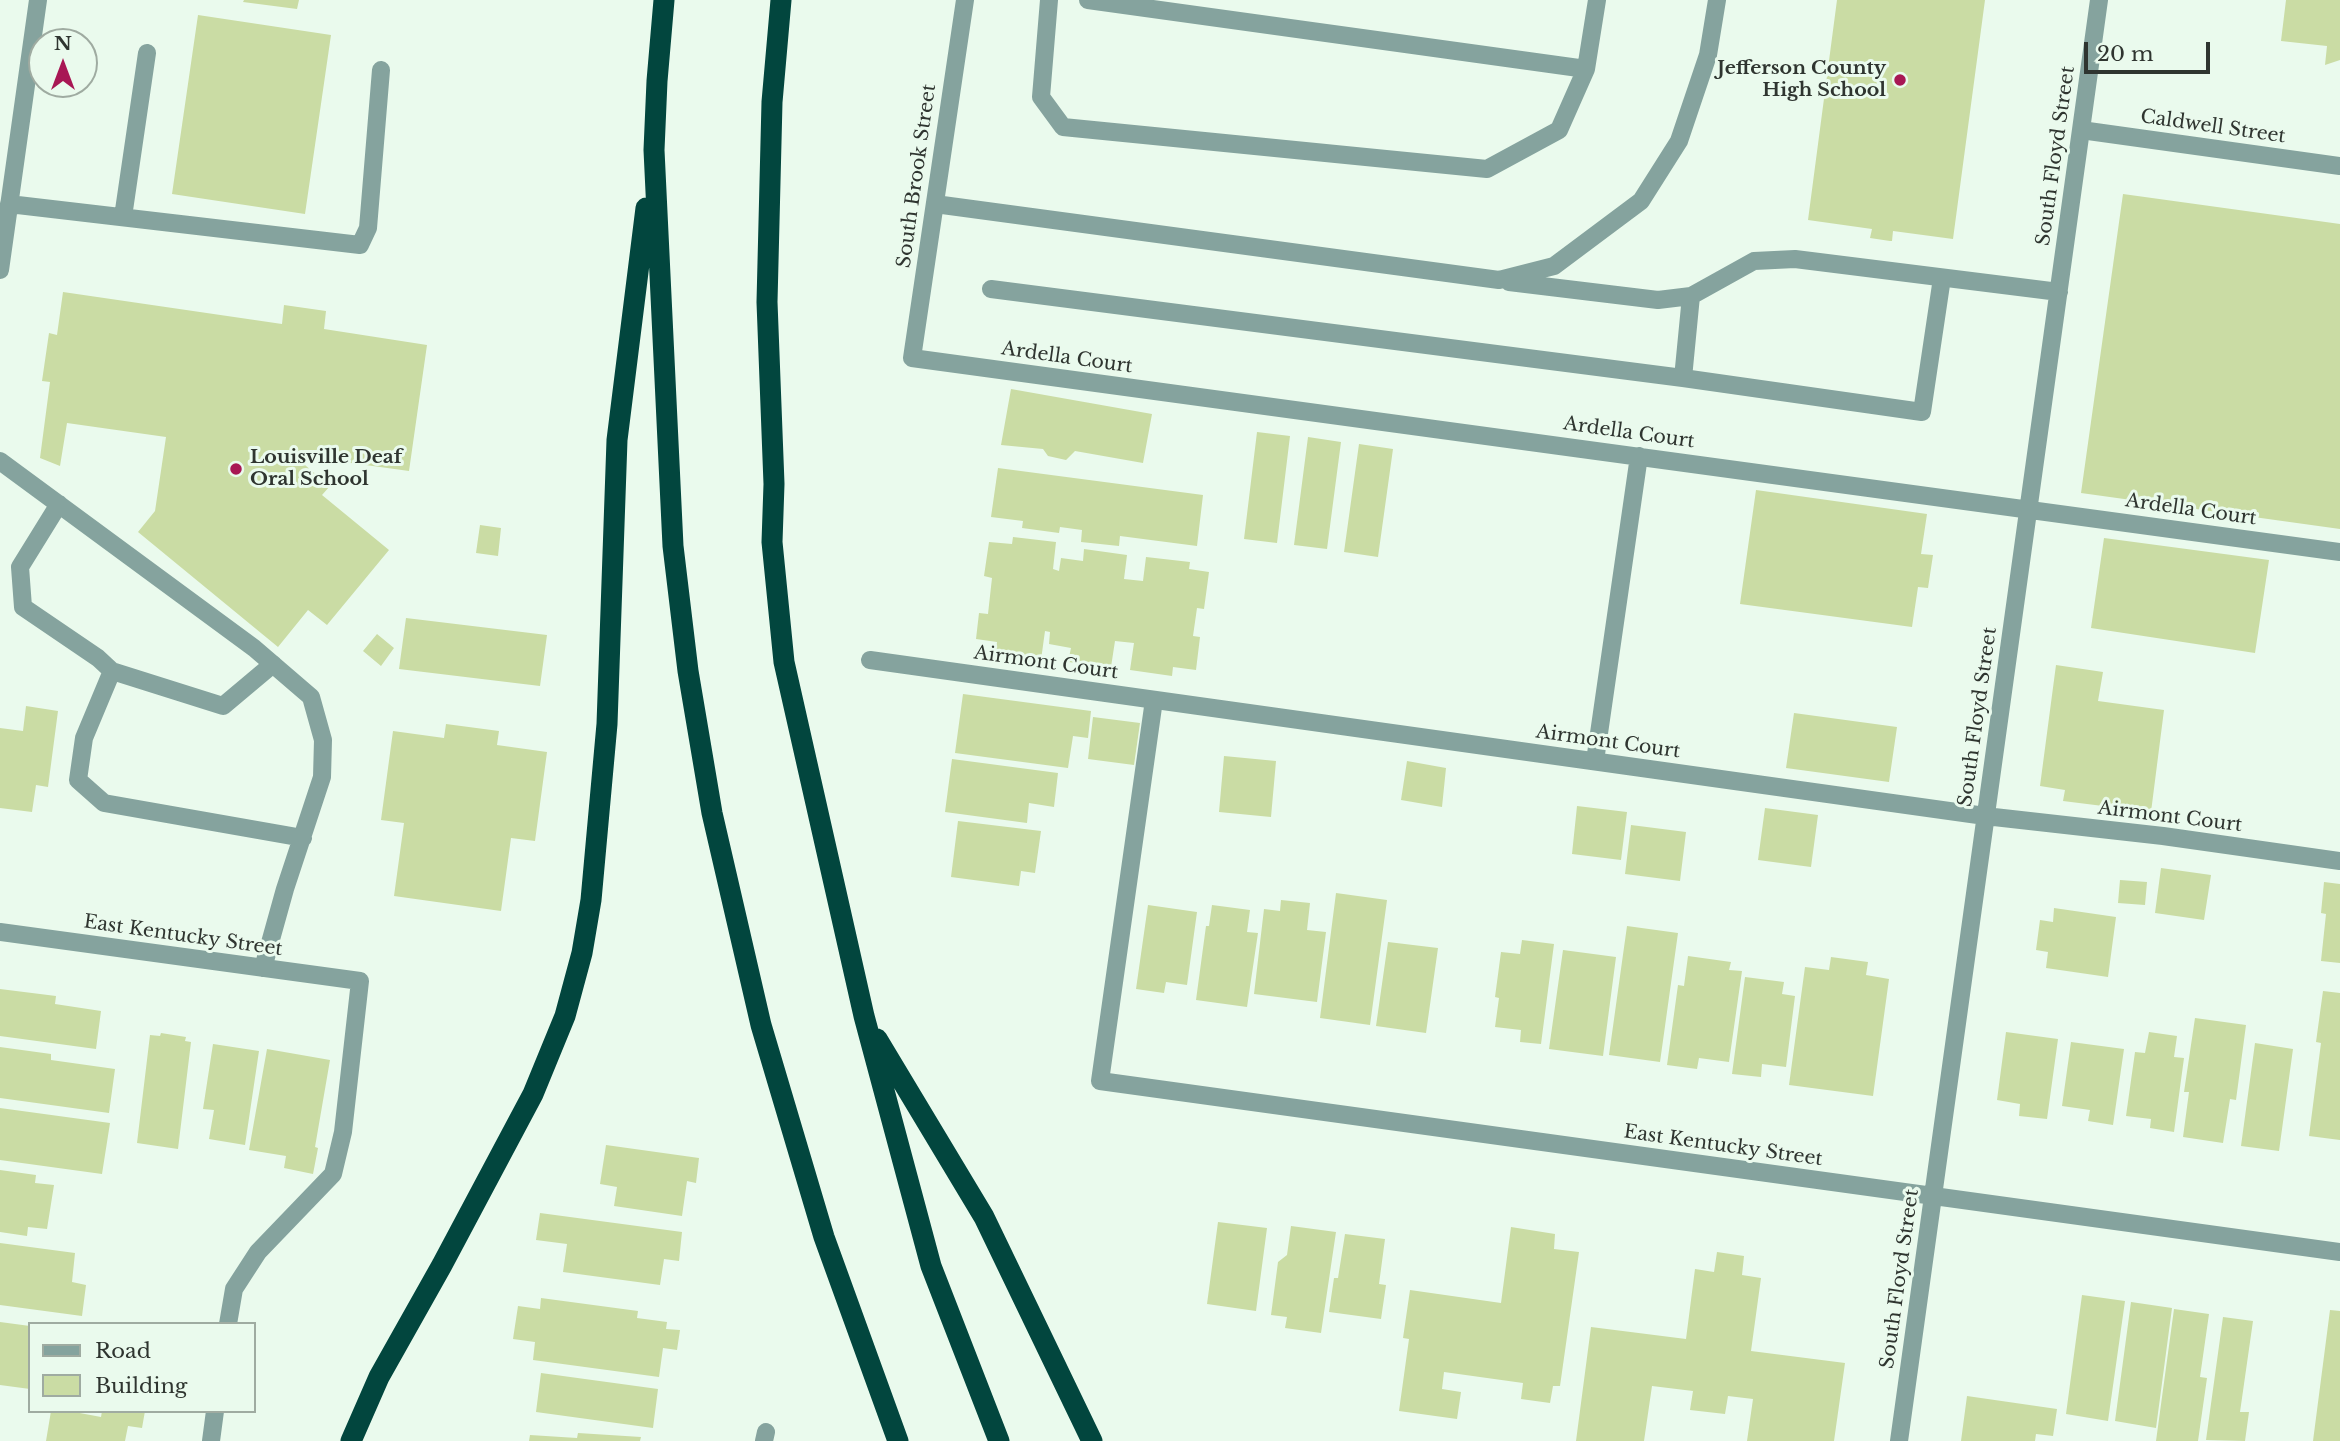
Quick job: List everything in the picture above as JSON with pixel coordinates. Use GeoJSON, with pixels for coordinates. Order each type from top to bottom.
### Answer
{"type":"FeatureCollection","features":[{"type":"Feature","properties":{"kind":"highway"},"geometry":{"type":"LineString","coordinates":[[351,1441],[369,1398],[524,1112],[546,1066],[571,996],[587,926],[602,797],[617,440],[654,150],[664,0]]}},
{"type":"Feature","properties":{"kind":"highway"},"geometry":{"type":"LineString","coordinates":[[781,0],[772,102],[767,302],[774,484],[772,541],[784,662],[864,1016],[931,1266],[999,1441]]}},
{"type":"Feature","properties":{"kind":"highway"},"geometry":{"type":"LineString","coordinates":[[654,150],[673,546],[688,671],[712,813],[727,885],[782,1099],[843,1292],[898,1441]]}},
{"type":"Feature","properties":{"kind":"highway"},"geometry":{"type":"LineString","coordinates":[[864,1016],[984,1217],[1092,1441]]}},
{"type":"Feature","properties":{"kind":"street"},"geometry":{"type":"LineString","coordinates":[[0,270],[38,0]]}},
{"type":"Feature","properties":{"kind":"street","name":"South Brook Street"},"geometry":{"type":"LineString","coordinates":[[912,358],[965,0]]}},
{"type":"Feature","properties":{"kind":"street"},"geometry":{"type":"LineString","coordinates":[[1049,0],[1041,97],[1063,127],[1487,169],[1559,130],[1586,69],[1597,0]]}},
{"type":"Feature","properties":{"kind":"street"},"geometry":{"type":"LineString","coordinates":[[1088,0],[1586,69]]}},
{"type":"Feature","properties":{"kind":"street"},"geometry":{"type":"LineString","coordinates":[[1499,280],[1554,266],[1641,201],[1679,141],[1709,55],[1717,0]]}},
{"type":"Feature","properties":{"kind":"street","name":"South Floyd Street"},"geometry":{"type":"LineString","coordinates":[[1899,1441],[2099,0]]}},
{"type":"Feature","properties":{"kind":"street"},"geometry":{"type":"LineString","coordinates":[[123,217],[146,53]]}},
{"type":"Feature","properties":{"kind":"street"},"geometry":{"type":"LineString","coordinates":[[9,204],[360,245],[369,228],[381,70]]}},
{"type":"Feature","properties":{"kind":"street","name":"Caldwell Street"},"geometry":{"type":"LineString","coordinates":[[2081,130],[2340,166]]}},
{"type":"Feature","properties":{"kind":"street"},"geometry":{"type":"LineString","coordinates":[[935,204],[1658,300],[1691,296],[1754,261],[1795,259],[2059,292]]}},
{"type":"Feature","properties":{"kind":"street"},"geometry":{"type":"LineString","coordinates":[[991,289],[1683,378],[1922,412],[1942,278]]}},
{"type":"Feature","properties":{"kind":"street"},"geometry":{"type":"LineString","coordinates":[[1683,378],[1691,296]]}},
{"type":"Feature","properties":{"kind":"street","name":"Ardella Court"},"geometry":{"type":"LineString","coordinates":[[912,358],[2340,552]]}},
{"type":"Feature","properties":{"kind":"street"},"geometry":{"type":"LineString","coordinates":[[1595,761],[1639,456]]}},
{"type":"Feature","properties":{"kind":"street"},"geometry":{"type":"LineString","coordinates":[[0,461],[254,648],[311,697],[323,740],[322,777],[285,889],[263,968]]}},
{"type":"Feature","properties":{"kind":"street"},"geometry":{"type":"LineString","coordinates":[[59,504],[20,567],[23,607],[98,658],[112,671],[223,706],[273,664]]}},
{"type":"Feature","properties":{"kind":"street","name":"Airmont Court"},"geometry":{"type":"LineString","coordinates":[[870,660],[1985,816],[2163,835],[2340,861]]}},
{"type":"Feature","properties":{"kind":"street"},"geometry":{"type":"LineString","coordinates":[[112,671],[84,738],[78,780],[104,803],[303,838]]}},
{"type":"Feature","properties":{"kind":"street","name":"East Kentucky Street"},"geometry":{"type":"LineString","coordinates":[[1154,700],[1100,1081],[2340,1252]]}},
{"type":"Feature","properties":{"kind":"street","name":"East Kentucky Street"},"geometry":{"type":"LineString","coordinates":[[0,932],[360,981],[343,1132],[333,1174],[258,1252],[233,1289],[228,1322]]}},
{"type":"Feature","properties":{"kind":"street"},"geometry":{"type":"LineString","coordinates":[[211,1441],[215,1413]]}},
{"type":"Feature","properties":{"kind":"building"},"geometry":{"type":"Polygon","coordinates":[[[299,0],[297,9],[243,2],[299,0]]]}},
{"type":"Feature","properties":{"kind":"building","name":"Jefferson County High School"},"geometry":{"type":"Polygon","coordinates":[[[1837,0],[1985,0],[1953,239],[1893,231],[1890,241],[1870,238],[1872,229],[1808,220],[1837,0]]]}},
{"type":"Feature","properties":{"kind":"building"},"geometry":{"type":"Polygon","coordinates":[[[2286,0],[2340,0],[2340,60],[2325,65],[2327,46],[2281,41],[2286,0]]]}},
{"type":"Feature","properties":{"kind":"building"},"geometry":{"type":"Polygon","coordinates":[[[198,15],[331,35],[305,214],[172,194],[198,15]]]}},
{"type":"Feature","properties":{"kind":"building"},"geometry":{"type":"Polygon","coordinates":[[[2123,194],[2340,224],[2340,529],[2081,493],[2123,194]]]}},
{"type":"Feature","properties":{"kind":"building","name":"Louisville Deaf Oral School"},"geometry":{"type":"Polygon","coordinates":[[[63,292],[282,324],[284,305],[326,311],[324,329],[427,345],[409,471],[293,455],[330,486],[322,495],[389,550],[327,625],[308,610],[278,647],[138,532],[155,511],[166,437],[67,423],[60,466],[40,458],[50,382],[42,381],[49,333],[57,335],[63,292]]]}},
{"type":"Feature","properties":{"kind":"building"},"geometry":{"type":"Polygon","coordinates":[[[1011,389],[1152,414],[1143,463],[1075,451],[1066,460],[1048,456],[1043,449],[1001,445],[1011,389]]]}},
{"type":"Feature","properties":{"kind":"building"},"geometry":{"type":"Polygon","coordinates":[[[1257,432],[1290,436],[1277,543],[1244,539],[1257,432]]]}},
{"type":"Feature","properties":{"kind":"building"},"geometry":{"type":"Polygon","coordinates":[[[1308,437],[1341,442],[1327,549],[1294,545],[1308,437]]]}},
{"type":"Feature","properties":{"kind":"building"},"geometry":{"type":"Polygon","coordinates":[[[1359,444],[1393,449],[1378,557],[1344,552],[1359,444]]]}},
{"type":"Feature","properties":{"kind":"building"},"geometry":{"type":"Polygon","coordinates":[[[998,468],[1203,495],[1197,546],[1120,536],[1119,546],[1081,542],[1082,530],[1060,527],[1059,533],[1022,528],[1023,521],[991,517],[998,468]]]}},
{"type":"Feature","properties":{"kind":"building"},"geometry":{"type":"Polygon","coordinates":[[[1756,490],[1927,514],[1921,554],[1933,555],[1928,588],[1918,587],[1912,627],[1740,604],[1756,490]]]}},
{"type":"Feature","properties":{"kind":"building"},"geometry":{"type":"Polygon","coordinates":[[[480,525],[501,528],[498,556],[476,553],[480,525]]]}},
{"type":"Feature","properties":{"kind":"building"},"geometry":{"type":"Polygon","coordinates":[[[1013,537],[1056,542],[1053,569],[1059,571],[1061,558],[1083,561],[1084,549],[1127,555],[1124,579],[1143,581],[1146,557],[1190,562],[1189,569],[1209,572],[1204,609],[1197,608],[1193,636],[1200,637],[1196,670],[1173,667],[1172,676],[1130,670],[1134,643],[1115,641],[1111,667],[1068,662],[1071,648],[1049,644],[1050,632],[1045,631],[1041,660],[996,651],[997,642],[976,639],[979,613],[988,614],[992,578],[984,576],[989,542],[1012,544],[1013,537]]]}},
{"type":"Feature","properties":{"kind":"building"},"geometry":{"type":"Polygon","coordinates":[[[2104,538],[2269,560],[2255,653],[2091,628],[2104,538]]]}},
{"type":"Feature","properties":{"kind":"building"},"geometry":{"type":"Polygon","coordinates":[[[406,618],[547,635],[540,686],[399,669],[406,618]]]}},
{"type":"Feature","properties":{"kind":"building"},"geometry":{"type":"Polygon","coordinates":[[[377,634],[394,648],[381,666],[363,651],[377,634]]]}},
{"type":"Feature","properties":{"kind":"building"},"geometry":{"type":"Polygon","coordinates":[[[2056,665],[2103,672],[2098,701],[2164,710],[2151,812],[2063,801],[2065,790],[2040,786],[2056,665]]]}},
{"type":"Feature","properties":{"kind":"building"},"geometry":{"type":"Polygon","coordinates":[[[963,694],[1091,711],[1088,738],[1073,736],[1068,768],[955,753],[963,694]]]}},
{"type":"Feature","properties":{"kind":"building"},"geometry":{"type":"Polygon","coordinates":[[[26,706],[58,711],[48,787],[36,785],[32,812],[0,808],[0,728],[23,731],[26,706]]]}},
{"type":"Feature","properties":{"kind":"building"},"geometry":{"type":"Polygon","coordinates":[[[1794,713],[1897,727],[1889,782],[1786,768],[1794,713]]]}},
{"type":"Feature","properties":{"kind":"building"},"geometry":{"type":"Polygon","coordinates":[[[1093,717],[1140,723],[1134,765],[1088,759],[1093,717]]]}},
{"type":"Feature","properties":{"kind":"building"},"geometry":{"type":"Polygon","coordinates":[[[446,724],[499,731],[497,745],[547,752],[535,841],[511,838],[501,911],[394,896],[404,823],[381,820],[393,731],[444,738],[446,724]]]}},
{"type":"Feature","properties":{"kind":"building"},"geometry":{"type":"Polygon","coordinates":[[[1224,756],[1276,761],[1271,817],[1219,812],[1224,756]]]}},
{"type":"Feature","properties":{"kind":"building"},"geometry":{"type":"Polygon","coordinates":[[[952,759],[1058,773],[1054,807],[1029,803],[1027,823],[945,812],[952,759]]]}},
{"type":"Feature","properties":{"kind":"building"},"geometry":{"type":"Polygon","coordinates":[[[1407,761],[1446,768],[1442,807],[1401,800],[1407,761]]]}},
{"type":"Feature","properties":{"kind":"building"},"geometry":{"type":"Polygon","coordinates":[[[1577,806],[1627,812],[1621,860],[1572,854],[1577,806]]]}},
{"type":"Feature","properties":{"kind":"building"},"geometry":{"type":"Polygon","coordinates":[[[1765,808],[1818,815],[1811,867],[1758,860],[1765,808]]]}},
{"type":"Feature","properties":{"kind":"building"},"geometry":{"type":"Polygon","coordinates":[[[958,821],[1041,831],[1035,873],[1021,871],[1019,886],[951,877],[958,821]]]}},
{"type":"Feature","properties":{"kind":"building"},"geometry":{"type":"Polygon","coordinates":[[[1631,825],[1686,832],[1680,881],[1625,874],[1631,825]]]}},
{"type":"Feature","properties":{"kind":"building"},"geometry":{"type":"Polygon","coordinates":[[[2161,868],[2211,875],[2204,920],[2155,913],[2161,868]]]}},
{"type":"Feature","properties":{"kind":"building"},"geometry":{"type":"Polygon","coordinates":[[[2120,880],[2147,882],[2145,905],[2118,903],[2120,880]]]}},
{"type":"Feature","properties":{"kind":"building"},"geometry":{"type":"Polygon","coordinates":[[[2324,882],[2340,884],[2340,963],[2321,961],[2326,914],[2321,913],[2324,882]]]}},
{"type":"Feature","properties":{"kind":"building"},"geometry":{"type":"Polygon","coordinates":[[[1336,893],[1387,900],[1370,1025],[1320,1018],[1336,893]]]}},
{"type":"Feature","properties":{"kind":"building"},"geometry":{"type":"Polygon","coordinates":[[[1281,900],[1310,903],[1307,930],[1326,932],[1317,1002],[1254,994],[1264,909],[1280,911],[1281,900]]]}},
{"type":"Feature","properties":{"kind":"building"},"geometry":{"type":"Polygon","coordinates":[[[1148,905],[1197,912],[1187,985],[1166,982],[1164,993],[1136,989],[1148,905]]]}},
{"type":"Feature","properties":{"kind":"building"},"geometry":{"type":"Polygon","coordinates":[[[1212,905],[1250,910],[1247,932],[1258,933],[1247,1007],[1196,1000],[1206,926],[1209,926],[1212,905]]]}},
{"type":"Feature","properties":{"kind":"building"},"geometry":{"type":"Polygon","coordinates":[[[2054,908],[2116,917],[2108,977],[2046,968],[2048,952],[2036,950],[2040,920],[2053,922],[2054,908]]]}},
{"type":"Feature","properties":{"kind":"building"},"geometry":{"type":"Polygon","coordinates":[[[1627,926],[1678,933],[1660,1062],[1609,1055],[1627,926]]]}},
{"type":"Feature","properties":{"kind":"building"},"geometry":{"type":"Polygon","coordinates":[[[1522,940],[1554,944],[1541,1044],[1520,1042],[1521,1030],[1495,1027],[1499,998],[1495,997],[1501,952],[1520,954],[1522,940]]]}},
{"type":"Feature","properties":{"kind":"building"},"geometry":{"type":"Polygon","coordinates":[[[1388,942],[1438,948],[1426,1033],[1376,1026],[1388,942]]]}},
{"type":"Feature","properties":{"kind":"building"},"geometry":{"type":"Polygon","coordinates":[[[1563,950],[1616,957],[1603,1056],[1549,1049],[1563,950]]]}},
{"type":"Feature","properties":{"kind":"building"},"geometry":{"type":"Polygon","coordinates":[[[1688,956],[1731,962],[1729,970],[1742,971],[1729,1062],[1699,1058],[1697,1069],[1667,1065],[1678,985],[1684,986],[1688,956]]]}},
{"type":"Feature","properties":{"kind":"building"},"geometry":{"type":"Polygon","coordinates":[[[1831,957],[1868,962],[1866,975],[1889,979],[1873,1096],[1789,1085],[1805,967],[1829,970],[1831,957]]]}},
{"type":"Feature","properties":{"kind":"building"},"geometry":{"type":"Polygon","coordinates":[[[1745,977],[1784,982],[1782,994],[1795,996],[1786,1067],[1762,1064],[1761,1077],[1732,1074],[1745,977]]]}},
{"type":"Feature","properties":{"kind":"building"},"geometry":{"type":"Polygon","coordinates":[[[0,989],[56,996],[55,1004],[101,1011],[96,1049],[0,1036],[0,989]]]}},
{"type":"Feature","properties":{"kind":"building"},"geometry":{"type":"Polygon","coordinates":[[[2323,991],[2340,993],[2340,1140],[2309,1136],[2321,1043],[2316,1042],[2323,991]]]}},
{"type":"Feature","properties":{"kind":"building"},"geometry":{"type":"Polygon","coordinates":[[[2195,1018],[2246,1025],[2236,1100],[2230,1099],[2223,1143],[2183,1137],[2189,1092],[2184,1092],[2195,1018]]]}},
{"type":"Feature","properties":{"kind":"building"},"geometry":{"type":"Polygon","coordinates":[[[2006,1032],[2058,1039],[2047,1119],[2019,1116],[2020,1104],[1997,1100],[2006,1032]]]}},
{"type":"Feature","properties":{"kind":"building"},"geometry":{"type":"Polygon","coordinates":[[[2149,1032],[2177,1036],[2174,1057],[2184,1058],[2174,1132],[2150,1128],[2151,1119],[2126,1116],[2135,1052],[2145,1053],[2149,1032]]]}},
{"type":"Feature","properties":{"kind":"building"},"geometry":{"type":"Polygon","coordinates":[[[161,1033],[186,1037],[185,1041],[191,1042],[178,1149],[137,1143],[150,1035],[160,1036],[161,1033]]]}},
{"type":"Feature","properties":{"kind":"building"},"geometry":{"type":"Polygon","coordinates":[[[2071,1042],[2124,1049],[2113,1125],[2088,1121],[2090,1110],[2062,1106],[2071,1042]]]}},
{"type":"Feature","properties":{"kind":"building"},"geometry":{"type":"Polygon","coordinates":[[[2255,1043],[2293,1049],[2279,1151],[2241,1146],[2255,1043]]]}},
{"type":"Feature","properties":{"kind":"building"},"geometry":{"type":"Polygon","coordinates":[[[213,1044],[259,1051],[245,1145],[209,1139],[214,1110],[203,1109],[213,1044]]]}},
{"type":"Feature","properties":{"kind":"building"},"geometry":{"type":"Polygon","coordinates":[[[0,1047],[51,1054],[51,1060],[115,1069],[109,1113],[0,1098],[0,1047]]]}},
{"type":"Feature","properties":{"kind":"building"},"geometry":{"type":"Polygon","coordinates":[[[267,1049],[330,1060],[313,1174],[284,1168],[286,1156],[249,1150],[267,1049]]]}},
{"type":"Feature","properties":{"kind":"building"},"geometry":{"type":"Polygon","coordinates":[[[0,1108],[110,1123],[102,1174],[0,1160],[0,1108]]]}},
{"type":"Feature","properties":{"kind":"building"},"geometry":{"type":"Polygon","coordinates":[[[606,1145],[699,1158],[696,1183],[687,1181],[682,1216],[614,1206],[617,1187],[600,1184],[606,1145]]]}},
{"type":"Feature","properties":{"kind":"building"},"geometry":{"type":"Polygon","coordinates":[[[0,1170],[36,1175],[35,1183],[54,1185],[47,1229],[28,1227],[27,1236],[0,1232],[0,1170]]]}},
{"type":"Feature","properties":{"kind":"building"},"geometry":{"type":"Polygon","coordinates":[[[540,1213],[682,1232],[679,1261],[664,1259],[660,1285],[563,1272],[567,1244],[536,1240],[540,1213]]]}},
{"type":"Feature","properties":{"kind":"building"},"geometry":{"type":"Polygon","coordinates":[[[1218,1222],[1267,1228],[1256,1311],[1207,1304],[1218,1222]]]}},
{"type":"Feature","properties":{"kind":"building"},"geometry":{"type":"Polygon","coordinates":[[[1291,1226],[1336,1232],[1321,1333],[1285,1328],[1287,1317],[1271,1315],[1278,1262],[1287,1255],[1291,1226]]]}},
{"type":"Feature","properties":{"kind":"building"},"geometry":{"type":"Polygon","coordinates":[[[1511,1227],[1555,1234],[1554,1249],[1579,1252],[1560,1386],[1553,1386],[1550,1403],[1521,1399],[1523,1383],[1444,1372],[1442,1389],[1461,1392],[1457,1419],[1399,1411],[1409,1339],[1403,1338],[1410,1290],[1501,1303],[1511,1227]]]}},
{"type":"Feature","properties":{"kind":"building"},"geometry":{"type":"Polygon","coordinates":[[[1345,1234],[1385,1239],[1379,1284],[1386,1285],[1381,1319],[1329,1312],[1345,1234]]]}},
{"type":"Feature","properties":{"kind":"building"},"geometry":{"type":"Polygon","coordinates":[[[0,1243],[75,1253],[72,1282],[86,1285],[82,1316],[0,1305],[0,1243]]]}},
{"type":"Feature","properties":{"kind":"building"},"geometry":{"type":"Polygon","coordinates":[[[1717,1252],[1744,1256],[1742,1275],[1761,1278],[1751,1351],[1845,1363],[1834,1441],[1747,1441],[1753,1399],[1728,1396],[1725,1414],[1690,1410],[1693,1391],[1652,1386],[1644,1441],[1576,1441],[1591,1327],[1686,1339],[1695,1269],[1714,1272],[1717,1252]]]}},
{"type":"Feature","properties":{"kind":"building"},"geometry":{"type":"Polygon","coordinates":[[[2082,1295],[2125,1301],[2108,1421],[2066,1414],[2082,1295]]]}},
{"type":"Feature","properties":{"kind":"building"},"geometry":{"type":"Polygon","coordinates":[[[541,1298],[638,1311],[637,1318],[667,1322],[666,1329],[680,1330],[677,1350],[663,1348],[659,1377],[533,1360],[535,1342],[513,1339],[518,1306],[540,1309],[541,1298]]]}},
{"type":"Feature","properties":{"kind":"building"},"geometry":{"type":"Polygon","coordinates":[[[2131,1302],[2172,1308],[2156,1428],[2115,1421],[2131,1302]]]}},
{"type":"Feature","properties":{"kind":"building"},"geometry":{"type":"Polygon","coordinates":[[[2174,1309],[2209,1314],[2200,1377],[2207,1378],[2198,1441],[2156,1441],[2174,1309]]]}},
{"type":"Feature","properties":{"kind":"building"},"geometry":{"type":"Polygon","coordinates":[[[2330,1310],[2340,1311],[2340,1441],[2313,1441],[2330,1310]]]}},
{"type":"Feature","properties":{"kind":"building"},"geometry":{"type":"Polygon","coordinates":[[[2223,1317],[2253,1321],[2240,1412],[2249,1412],[2245,1441],[2206,1440],[2223,1317]]]}},
{"type":"Feature","properties":{"kind":"building"},"geometry":{"type":"Polygon","coordinates":[[[0,1322],[28,1326],[28,1389],[0,1385],[0,1322]]]}},
{"type":"Feature","properties":{"kind":"building"},"geometry":{"type":"Polygon","coordinates":[[[541,1373],[658,1389],[653,1428],[536,1412],[541,1373]]]}},
{"type":"Feature","properties":{"kind":"building"},"geometry":{"type":"Polygon","coordinates":[[[1967,1396],[2057,1409],[2053,1436],[2036,1434],[2035,1441],[1961,1441],[1967,1396]]]}},
{"type":"Feature","properties":{"kind":"building"},"geometry":{"type":"Polygon","coordinates":[[[51,1413],[80,1413],[101,1417],[102,1413],[145,1413],[142,1428],[128,1426],[125,1441],[46,1441],[51,1413]]]}},
{"type":"Feature","properties":{"kind":"building"},"geometry":{"type":"Polygon","coordinates":[[[578,1433],[641,1437],[640,1441],[529,1441],[530,1435],[577,1438],[578,1433]]]}},
{"type":"Feature","properties":{"kind":"place","name":"Jefferson County High School"},"geometry":{"type":"Point","coordinates":[1900,80]}},
{"type":"Feature","properties":{"kind":"place","name":"Louisville Deaf Oral School"},"geometry":{"type":"Point","coordinates":[236,469]}}]}
